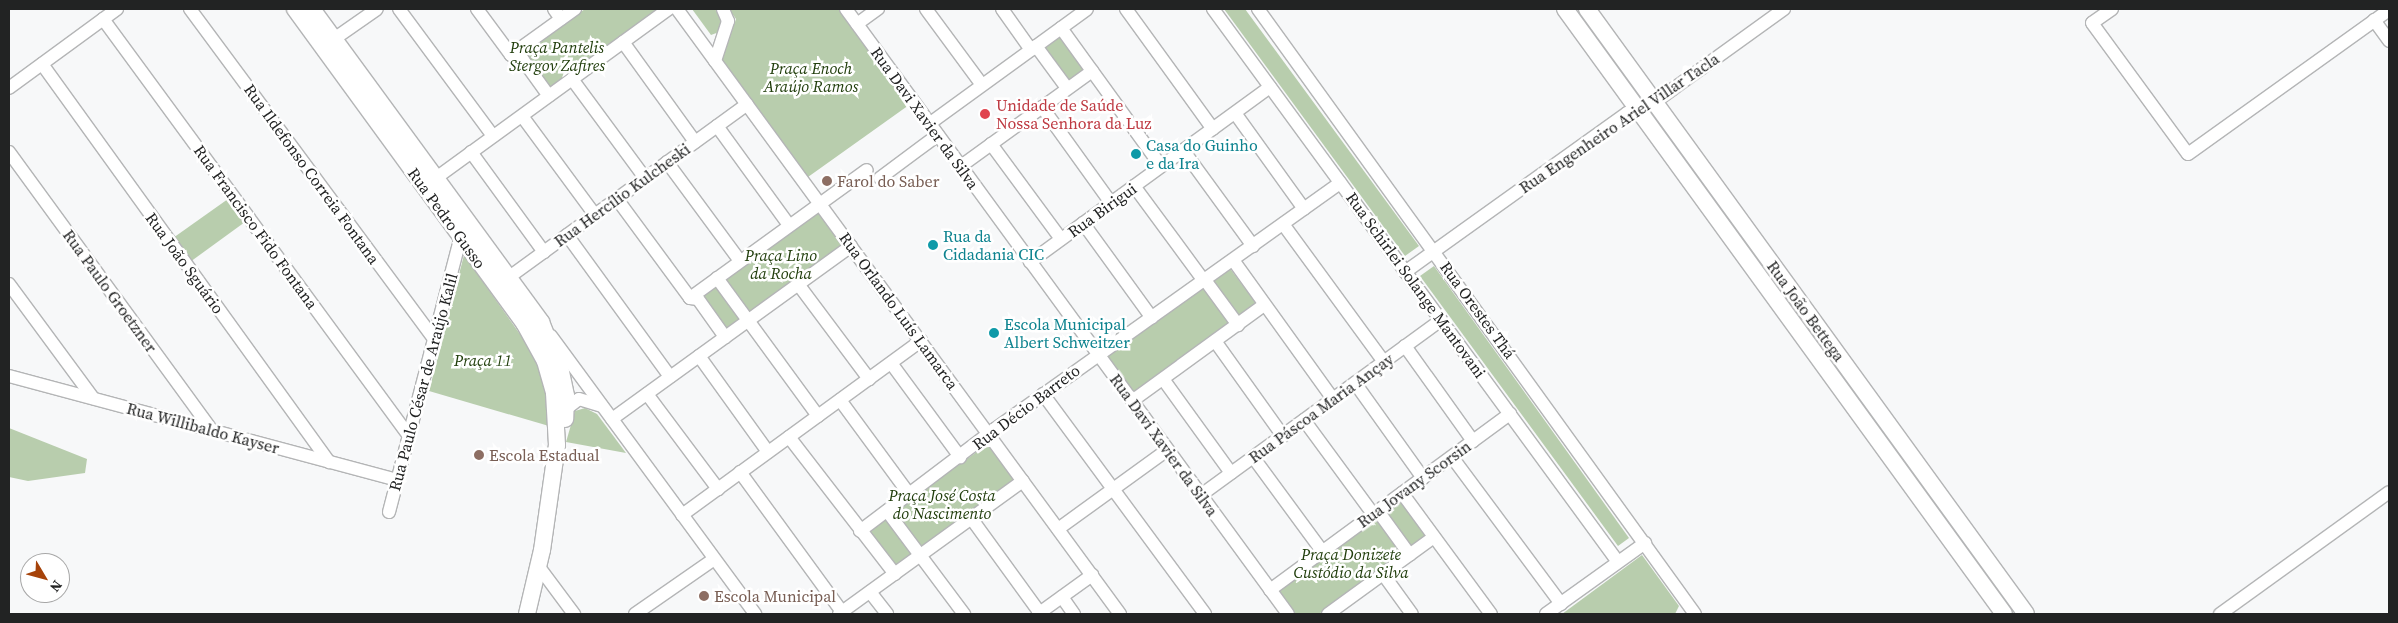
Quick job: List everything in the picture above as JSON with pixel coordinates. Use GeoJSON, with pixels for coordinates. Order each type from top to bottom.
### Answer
{"type":"FeatureCollection","features":[{"type":"Feature","properties":{"kind":"main road","name":"Rua Pedro Gusso"},"geometry":{"type":"LineString","coordinates":[[295,9],[503,282],[541,322],[560,367],[566,409],[557,445],[539,568],[527,614]]}},
{"type":"Feature","properties":{"kind":"main road","name":"Rua Pedro Gusso"},"geometry":{"type":"LineString","coordinates":[[312,9],[436,178],[466,232]]}},
{"type":"Feature","properties":{"kind":"main road","name":"Rua João Bettega"},"geometry":{"type":"LineString","coordinates":[[1566,9],[2004,614]]}},
{"type":"Feature","properties":{"kind":"main road","name":"Rua João Bettega"},"geometry":{"type":"LineString","coordinates":[[1587,9],[2026,614]]}},
{"type":"Feature","properties":{"kind":"main road","name":"Rua Pedro Gusso"},"geometry":{"type":"LineString","coordinates":[[503,282],[546,361],[554,393],[557,445]]}},
{"type":"Feature","properties":{"kind":"main road"},"geometry":{"type":"LineString","coordinates":[[1862,419],[1877,408]]}},
{"type":"Feature","properties":{"kind":"main road"},"geometry":{"type":"LineString","coordinates":[[1876,437],[1890,426]]}},
{"type":"Feature","properties":{"kind":"street"},"geometry":{"type":"LineString","coordinates":[[9,88],[117,9]]}},
{"type":"Feature","properties":{"kind":"street","name":"Rua Ildefonso Correia Fontana"},"geometry":{"type":"LineString","coordinates":[[190,9],[434,339]]}},
{"type":"Feature","properties":{"kind":"street"},"geometry":{"type":"LineString","coordinates":[[400,9],[493,136]]}},
{"type":"Feature","properties":{"kind":"street"},"geometry":{"type":"LineString","coordinates":[[478,9],[511,55],[523,60],[549,96]]}},
{"type":"Feature","properties":{"kind":"street"},"geometry":{"type":"LineString","coordinates":[[511,55],[557,14],[576,9]]}},
{"type":"Feature","properties":{"kind":"street"},"geometry":{"type":"LineString","coordinates":[[436,178],[669,9]]}},
{"type":"Feature","properties":{"kind":"street","name":"Rua Orlando Luís Lamarca"},"geometry":{"type":"LineString","coordinates":[[677,9],[1120,614]]}},
{"type":"Feature","properties":{"kind":"street"},"geometry":{"type":"LineString","coordinates":[[715,61],[728,21],[723,9]]}},
{"type":"Feature","properties":{"kind":"street","name":"Rua Davi Xavier da Silva"},"geometry":{"type":"LineString","coordinates":[[846,9],[1286,614]]}},
{"type":"Feature","properties":{"kind":"street"},"geometry":{"type":"LineString","coordinates":[[857,24],[878,9]]}},
{"type":"Feature","properties":{"kind":"street"},"geometry":{"type":"LineString","coordinates":[[926,9],[982,85]]}},
{"type":"Feature","properties":{"kind":"street"},"geometry":{"type":"LineString","coordinates":[[1002,9],[1067,88]]}},
{"type":"Feature","properties":{"kind":"street"},"geometry":{"type":"LineString","coordinates":[[1126,9],[1213,129]]}},
{"type":"Feature","properties":{"kind":"street","name":"Rua Schirlei Solange Mantovani"},"geometry":{"type":"LineString","coordinates":[[1213,9],[1618,562]]}},
{"type":"Feature","properties":{"kind":"street","name":"Rua Orestes Thá"},"geometry":{"type":"LineString","coordinates":[[1258,9],[1435,251],[1695,614]]}},
{"type":"Feature","properties":{"kind":"street","name":"Rua Engenheiro Ariel Villar Tacla"},"geometry":{"type":"LineString","coordinates":[[1406,272],[1637,107],[1655,102],[1784,9]]}},
{"type":"Feature","properties":{"kind":"street"},"geometry":{"type":"LineString","coordinates":[[2112,9],[2092,23],[2188,154],[2389,10]]}},
{"type":"Feature","properties":{"kind":"street"},"geometry":{"type":"LineString","coordinates":[[334,39],[371,10]]}},
{"type":"Feature","properties":{"kind":"street"},"geometry":{"type":"LineString","coordinates":[[929,124],[1083,10]]}},
{"type":"Feature","properties":{"kind":"street","name":"Rua Francisco Fido Fontana"},"geometry":{"type":"LineString","coordinates":[[103,19],[408,436]]}},
{"type":"Feature","properties":{"kind":"street"},"geometry":{"type":"LineString","coordinates":[[2374,20],[2389,41]]}},
{"type":"Feature","properties":{"kind":"street"},"geometry":{"type":"LineString","coordinates":[[1061,28],[1161,166]]}},
{"type":"Feature","properties":{"kind":"street"},"geometry":{"type":"LineString","coordinates":[[623,42],[695,142]]}},
{"type":"Feature","properties":{"kind":"street","name":"Rua João Sguário"},"geometry":{"type":"LineString","coordinates":[[42,64],[329,462]]}},
{"type":"Feature","properties":{"kind":"street"},"geometry":{"type":"LineString","coordinates":[[960,166],[1092,70]]}},
{"type":"Feature","properties":{"kind":"street"},"geometry":{"type":"LineString","coordinates":[[572,79],[645,178]]}},
{"type":"Feature","properties":{"kind":"street","name":"Rua Birigui"},"geometry":{"type":"LineString","coordinates":[[1030,262],[1270,87]]}},
{"type":"Feature","properties":{"kind":"street","name":"Rua Hercílio Kulcheski"},"geometry":{"type":"LineString","coordinates":[[503,282],[747,104]]}},
{"type":"Feature","properties":{"kind":"street"},"geometry":{"type":"LineString","coordinates":[[1042,107],[1111,202]]}},
{"type":"Feature","properties":{"kind":"street"},"geometry":{"type":"LineString","coordinates":[[1235,113],[1304,209]]}},
{"type":"Feature","properties":{"kind":"street"},"geometry":{"type":"LineString","coordinates":[[522,116],[595,215]]}},
{"type":"Feature","properties":{"kind":"street"},"geometry":{"type":"LineString","coordinates":[[717,126],[789,225]]}},
{"type":"Feature","properties":{"kind":"street"},"geometry":{"type":"LineString","coordinates":[[880,178],[938,136]]}},
{"type":"Feature","properties":{"kind":"street"},"geometry":{"type":"LineString","coordinates":[[991,144],[1060,239]]}},
{"type":"Feature","properties":{"kind":"street"},"geometry":{"type":"LineString","coordinates":[[1183,150],[1253,246]]}},
{"type":"Feature","properties":{"kind":"street","name":"Rua Paulo Groetzner"},"geometry":{"type":"LineString","coordinates":[[9,152],[212,430]]}},
{"type":"Feature","properties":{"kind":"street"},"geometry":{"type":"LineString","coordinates":[[471,152],[544,252]]}},
{"type":"Feature","properties":{"kind":"street"},"geometry":{"type":"LineString","coordinates":[[667,162],[740,261]]}},
{"type":"Feature","properties":{"kind":"street"},"geometry":{"type":"LineString","coordinates":[[690,298],[867,170]]}},
{"type":"Feature","properties":{"kind":"street","name":"Rua Décio Barreto"},"geometry":{"type":"LineString","coordinates":[[860,531],[1043,394],[1093,358],[1100,356],[1340,183]]}},
{"type":"Feature","properties":{"kind":"street"},"geometry":{"type":"LineString","coordinates":[[1134,186],[1238,324]]}},
{"type":"Feature","properties":{"kind":"street"},"geometry":{"type":"LineString","coordinates":[[617,199],[690,298],[698,300],[725,337]]}},
{"type":"Feature","properties":{"kind":"street"},"geometry":{"type":"LineString","coordinates":[[1083,223],[1152,318]]}},
{"type":"Feature","properties":{"kind":"street"},"geometry":{"type":"LineString","coordinates":[[1283,224],[1384,362]]}},
{"type":"Feature","properties":{"kind":"street","name":"Rua Paulo César de Araújo Kalil"},"geometry":{"type":"LineString","coordinates":[[389,512],[434,339],[466,232]]}},
{"type":"Feature","properties":{"kind":"street"},"geometry":{"type":"LineString","coordinates":[[567,235],[670,377]]}},
{"type":"Feature","properties":{"kind":"street"},"geometry":{"type":"LineString","coordinates":[[612,419],[851,246]]}},
{"type":"Feature","properties":{"kind":"street"},"geometry":{"type":"LineString","coordinates":[[1233,260],[1333,399]]}},
{"type":"Feature","properties":{"kind":"street"},"geometry":{"type":"LineString","coordinates":[[717,278],[818,416]]}},
{"type":"Feature","properties":{"kind":"street"},"geometry":{"type":"LineString","coordinates":[[9,284],[92,398]]}},
{"type":"Feature","properties":{"kind":"street"},"geometry":{"type":"LineString","coordinates":[[798,284],[868,379]]}},
{"type":"Feature","properties":{"kind":"street"},"geometry":{"type":"LineString","coordinates":[[1132,401],[1264,305]]}},
{"type":"Feature","properties":{"kind":"street","name":"Rua Páscoa Maria Ançay"},"geometry":{"type":"LineString","coordinates":[[1201,495],[1441,320]]}},
{"type":"Feature","properties":{"kind":"street"},"geometry":{"type":"LineString","coordinates":[[541,322],[755,614]]}},
{"type":"Feature","properties":{"kind":"street"},"geometry":{"type":"LineString","coordinates":[[682,515],[920,341]]}},
{"type":"Feature","properties":{"kind":"street"},"geometry":{"type":"LineString","coordinates":[[1215,341],[1283,436]]}},
{"type":"Feature","properties":{"kind":"street"},"geometry":{"type":"LineString","coordinates":[[1405,346],[1473,441]]}},
{"type":"Feature","properties":{"kind":"street"},"geometry":{"type":"LineString","coordinates":[[699,356],[768,452]]}},
{"type":"Feature","properties":{"kind":"street"},"geometry":{"type":"LineString","coordinates":[[891,363],[960,457]]}},
{"type":"Feature","properties":{"kind":"street","name":"Rua Willibaldo Kayser"},"geometry":{"type":"LineString","coordinates":[[9,376],[397,480]]}},
{"type":"Feature","properties":{"kind":"street"},"geometry":{"type":"LineString","coordinates":[[1163,379],[1231,473]]}},
{"type":"Feature","properties":{"kind":"street"},"geometry":{"type":"LineString","coordinates":[[1355,383],[1423,478]]}},
{"type":"Feature","properties":{"kind":"street"},"geometry":{"type":"LineString","coordinates":[[647,394],[718,489]]}},
{"type":"Feature","properties":{"kind":"street"},"geometry":{"type":"LineString","coordinates":[[1043,394],[1205,614]]}},
{"type":"Feature","properties":{"kind":"street"},"geometry":{"type":"LineString","coordinates":[[566,409],[579,399],[602,406]]}},
{"type":"Feature","properties":{"kind":"street"},"geometry":{"type":"LineString","coordinates":[[840,400],[909,494]]}},
{"type":"Feature","properties":{"kind":"street","name":"Rua Jovany Scorsin"},"geometry":{"type":"LineString","coordinates":[[1270,590],[1510,414]]}},
{"type":"Feature","properties":{"kind":"street"},"geometry":{"type":"LineString","coordinates":[[1304,420],[1410,555]]}},
{"type":"Feature","properties":{"kind":"street"},"geometry":{"type":"LineString","coordinates":[[789,437],[895,574]]}},
{"type":"Feature","properties":{"kind":"street"},"geometry":{"type":"LineString","coordinates":[[1058,529],[1167,450]]}},
{"type":"Feature","properties":{"kind":"street"},"geometry":{"type":"LineString","coordinates":[[1253,457],[1322,551]]}},
{"type":"Feature","properties":{"kind":"street"},"geometry":{"type":"LineString","coordinates":[[1452,457],[1560,604]]}},
{"type":"Feature","properties":{"kind":"street"},"geometry":{"type":"LineString","coordinates":[[740,472],[840,613],[1023,481]]}},
{"type":"Feature","properties":{"kind":"street"},"geometry":{"type":"LineString","coordinates":[[2220,614],[2389,492]]}},
{"type":"Feature","properties":{"kind":"street"},"geometry":{"type":"LineString","coordinates":[[1402,493],[1491,614]]}},
{"type":"Feature","properties":{"kind":"street"},"geometry":{"type":"LineString","coordinates":[[887,511],[964,614]]}},
{"type":"Feature","properties":{"kind":"street"},"geometry":{"type":"LineString","coordinates":[[971,518],[1039,614],[1092,575]]}},
{"type":"Feature","properties":{"kind":"street"},"geometry":{"type":"LineString","coordinates":[[1332,613],[1434,537]]}},
{"type":"Feature","properties":{"kind":"street"},"geometry":{"type":"LineString","coordinates":[[1546,614],[1645,543]]}},
{"type":"Feature","properties":{"kind":"street"},"geometry":{"type":"LineString","coordinates":[[635,614],[714,558]]}},
{"type":"Feature","properties":{"kind":"street"},"geometry":{"type":"LineString","coordinates":[[539,568],[574,614]]}},
{"type":"Feature","properties":{"kind":"street"},"geometry":{"type":"LineString","coordinates":[[1384,574],[1412,614]]}},
{"type":"Feature","properties":{"kind":"street"},"geometry":{"type":"LineString","coordinates":[[870,592],[887,614]]}},
{"type":"Feature","properties":{"kind":"street"},"geometry":{"type":"LineString","coordinates":[[1062,597],[1074,614]]}},
{"type":"Feature","properties":{"kind":"green space","name":"Praça Pantelis Stergov Zafires"},"geometry":{"type":"Polygon","coordinates":[[[585,9],[661,9],[549,89],[523,53],[585,9]]]}},
{"type":"Feature","properties":{"kind":"green space"},"geometry":{"type":"Polygon","coordinates":[[[692,9],[715,9],[722,19],[719,32],[711,35],[692,9]]]}},
{"type":"Feature","properties":{"kind":"green space","name":"Praça Enoch Araújo Ramos"},"geometry":{"type":"Polygon","coordinates":[[[729,9],[839,9],[909,105],[808,177],[722,61],[736,19],[729,9]]]}},
{"type":"Feature","properties":{"kind":"green space"},"geometry":{"type":"Polygon","coordinates":[[[1224,9],[1245,9],[1419,246],[1405,256],[1224,9]]]}},
{"type":"Feature","properties":{"kind":"green space"},"geometry":{"type":"Polygon","coordinates":[[[1059,34],[1086,70],[1069,83],[1042,46],[1059,34]]]}},
{"type":"Feature","properties":{"kind":"green space"},"geometry":{"type":"Polygon","coordinates":[[[228,199],[245,222],[190,262],[173,238],[228,199]]]}},
{"type":"Feature","properties":{"kind":"green space","name":"Praça Lino da Rocha"},"geometry":{"type":"Polygon","coordinates":[[[818,209],[844,246],[727,332],[700,295],[818,209]]]}},
{"type":"Feature","properties":{"kind":"green space","name":"Praça 11"},"geometry":{"type":"Polygon","coordinates":[[[464,255],[534,354],[549,403],[549,426],[429,391],[464,255]]]}},
{"type":"Feature","properties":{"kind":"green space"},"geometry":{"type":"Polygon","coordinates":[[[1434,266],[1629,538],[1618,546],[1420,276],[1434,266]]]}},
{"type":"Feature","properties":{"kind":"green space"},"geometry":{"type":"Polygon","coordinates":[[[1229,267],[1258,306],[1135,395],[1106,355],[1229,267]]]}},
{"type":"Feature","properties":{"kind":"green space"},"geometry":{"type":"Polygon","coordinates":[[[585,408],[597,414],[626,453],[566,442],[575,411],[585,408]]]}},
{"type":"Feature","properties":{"kind":"green space"},"geometry":{"type":"Polygon","coordinates":[[[9,428],[87,459],[85,473],[28,481],[9,477],[9,428]]]}},
{"type":"Feature","properties":{"kind":"green space","name":"Praça José Costa do Nascimento"},"geometry":{"type":"Polygon","coordinates":[[[989,443],[1015,479],[896,566],[869,530],[989,443]]]}},
{"type":"Feature","properties":{"kind":"green space","name":"Praça Donizete Custódio da Silva"},"geometry":{"type":"Polygon","coordinates":[[[1400,501],[1426,536],[1319,614],[1294,614],[1277,591],[1400,501]]]}},
{"type":"Feature","properties":{"kind":"green space"},"geometry":{"type":"Polygon","coordinates":[[[1642,555],[1679,606],[1675,614],[1562,614],[1642,555]]]}},
{"type":"Feature","properties":{"kind":"place","name":"Unidade de Saúde Nossa Senhora da Luz"},"geometry":{"type":"Point","coordinates":[985,114]}},
{"type":"Feature","properties":{"kind":"place","name":"Casa do Guinho e da Ira"},"geometry":{"type":"Point","coordinates":[1136,154]}},
{"type":"Feature","properties":{"kind":"place","name":"Farol do Saber"},"geometry":{"type":"Point","coordinates":[827,181]}},
{"type":"Feature","properties":{"kind":"place","name":"Rua da Cidadania CIC"},"geometry":{"type":"Point","coordinates":[933,245]}},
{"type":"Feature","properties":{"kind":"place","name":"Escola Municipal Albert Schweitzer"},"geometry":{"type":"Point","coordinates":[994,333]}},
{"type":"Feature","properties":{"kind":"place","name":"Escola Estadual"},"geometry":{"type":"Point","coordinates":[479,455]}},
{"type":"Feature","properties":{"kind":"place","name":"Escola Municipal"},"geometry":{"type":"Point","coordinates":[704,596]}}]}
